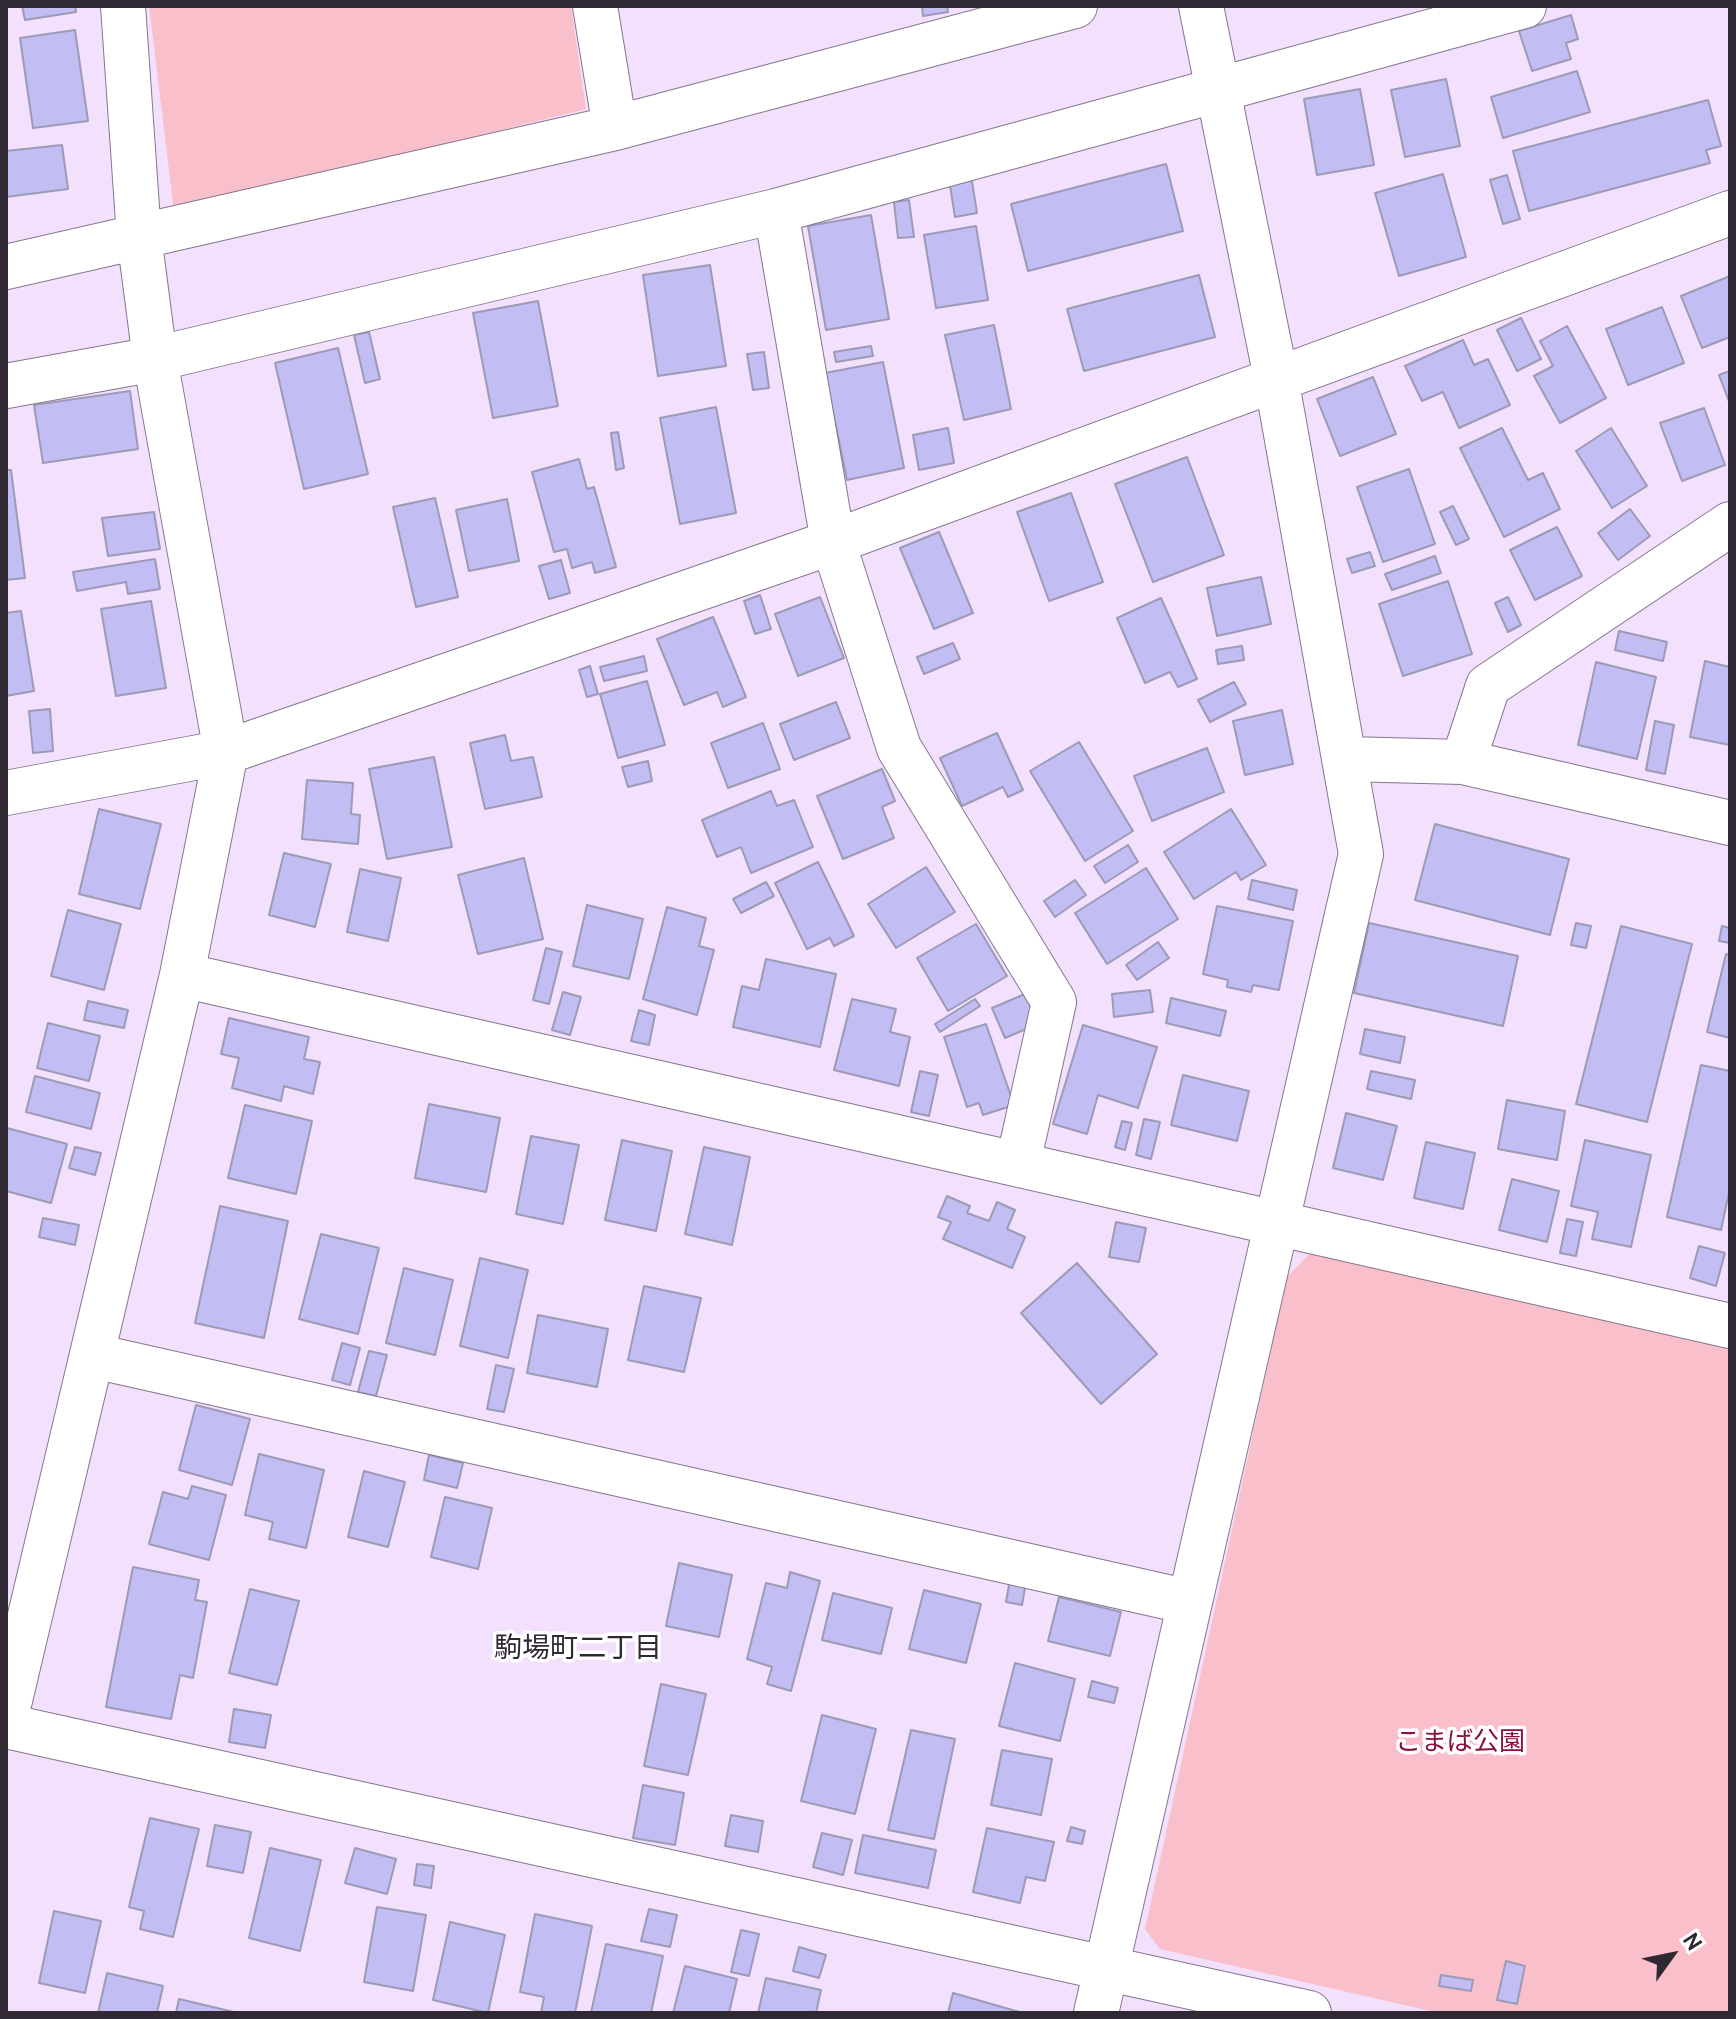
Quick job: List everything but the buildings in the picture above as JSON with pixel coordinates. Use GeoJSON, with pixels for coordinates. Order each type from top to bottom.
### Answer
{"type":"FeatureCollection","features":[{"type":"Feature","properties":{"kind":"street"},"geometry":{"type":"LineString","coordinates":[[6,1717],[182,975],[226,752],[155,359],[139,236],[123,6]]}},
{"type":"Feature","properties":{"kind":"street"},"geometry":{"type":"LineString","coordinates":[[595,6],[615,128]]}},
{"type":"Feature","properties":{"kind":"street"},"geometry":{"type":"LineString","coordinates":[[6,267],[615,128],[1075,6]]}},
{"type":"Feature","properties":{"kind":"street"},"geometry":{"type":"LineString","coordinates":[[1096,2013],[1361,854],[1276,378],[1201,6]]}},
{"type":"Feature","properties":{"kind":"street"},"geometry":{"type":"LineString","coordinates":[[6,386],[155,359],[776,211],[1524,6]]}},
{"type":"Feature","properties":{"kind":"street"},"geometry":{"type":"LineString","coordinates":[[776,211],[833,542],[899,748],[1054,1002],[1018,1163]]}},
{"type":"Feature","properties":{"kind":"street"},"geometry":{"type":"LineString","coordinates":[[6,793],[226,752],[833,542],[1730,213]]}},
{"type":"Feature","properties":{"kind":"street"},"geometry":{"type":"LineString","coordinates":[[1463,762],[1488,686],[1730,524]]}},
{"type":"Feature","properties":{"kind":"street"},"geometry":{"type":"LineString","coordinates":[[1345,759],[1463,762],[1730,823]]}},
{"type":"Feature","properties":{"kind":"street"},"geometry":{"type":"LineString","coordinates":[[182,975],[1730,1326]]}},
{"type":"Feature","properties":{"kind":"street"},"geometry":{"type":"LineString","coordinates":[[94,1356],[1189,1602]]}},
{"type":"Feature","properties":{"kind":"street"},"geometry":{"type":"LineString","coordinates":[[6,1726],[1107,1966],[1309,2013]]}},
{"type":"Feature","properties":{"kind":"green space"},"geometry":{"type":"Polygon","coordinates":[[[149,6],[571,6],[586,109],[174,211],[149,6]]]}},
{"type":"Feature","properties":{"kind":"green space","name":"こまば公園"},"geometry":{"type":"Polygon","coordinates":[[[1310,1253],[1730,1347],[1730,2013],[1439,2013],[1160,1949],[1145,1929],[1287,1277],[1310,1253]]]}},
{"type":"Feature","properties":{"kind":"district","name":"駒場町二丁目"},"geometry":{"type":"Point","coordinates":[578,1649]}}]}
